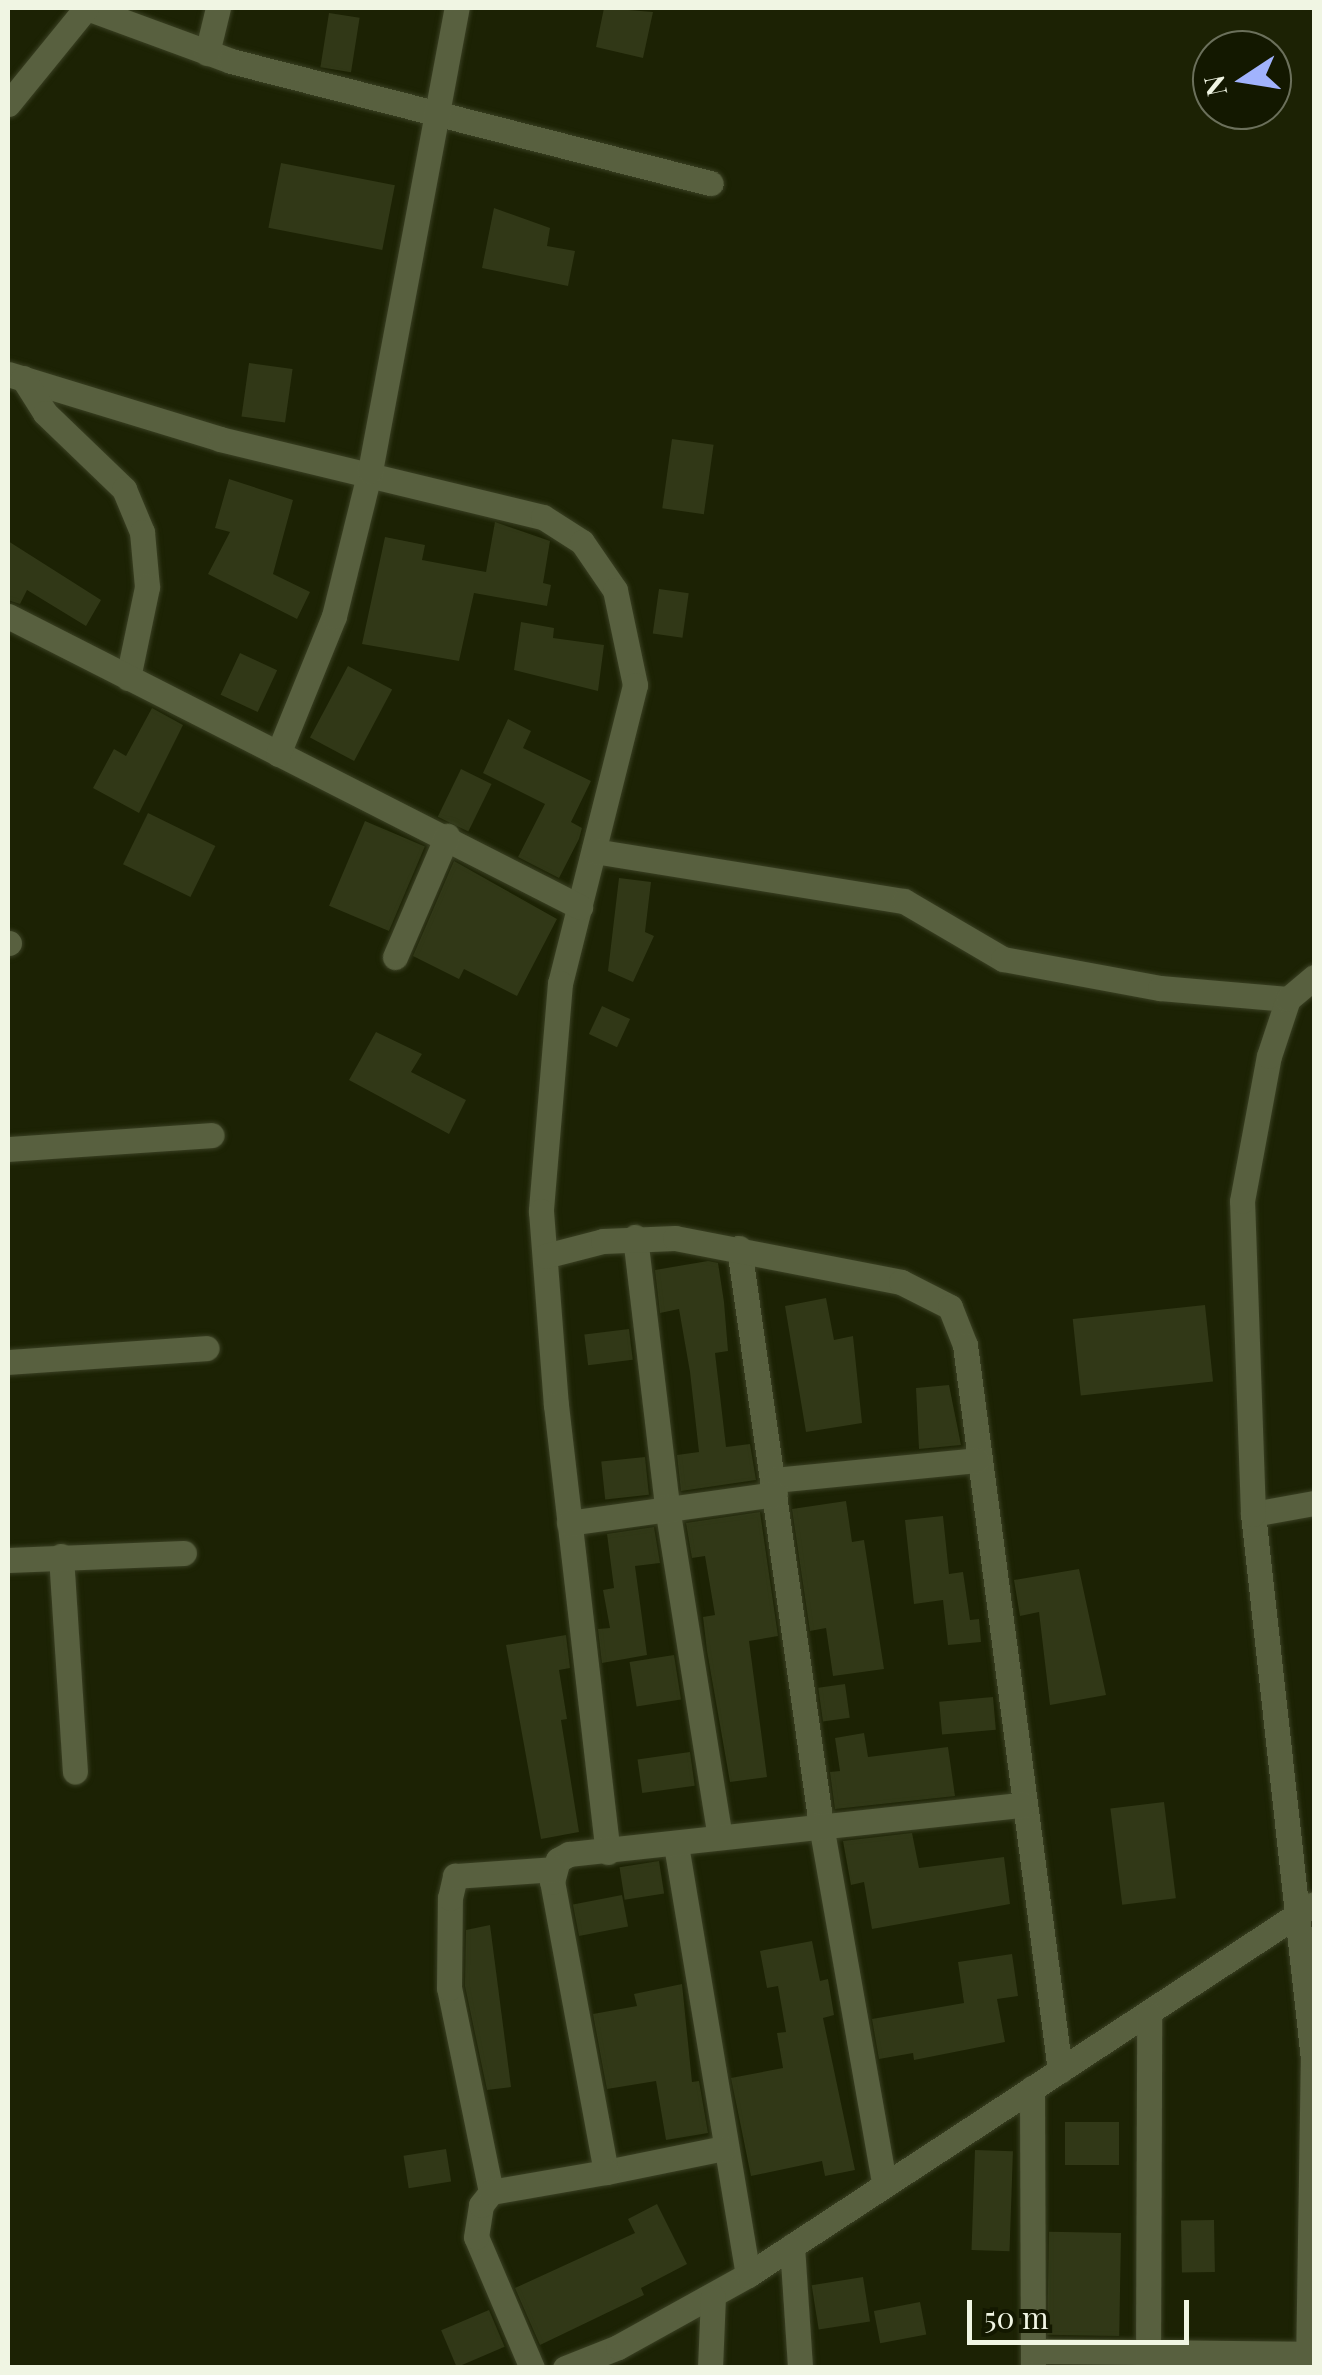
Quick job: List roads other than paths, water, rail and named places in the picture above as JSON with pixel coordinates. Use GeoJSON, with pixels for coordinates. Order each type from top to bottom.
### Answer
{"type":"FeatureCollection","features":[{"type":"Feature","properties":{"kind":"street"},"geometry":{"type":"LineString","coordinates":[[8,104],[87,8],[208,54],[710,183]]}},
{"type":"Feature","properties":{"kind":"street"},"geometry":{"type":"LineString","coordinates":[[208,54],[218,8]]}},
{"type":"Feature","properties":{"kind":"street"},"geometry":{"type":"LineString","coordinates":[[278,754],[334,616],[370,471],[434,113],[457,8]]}},
{"type":"Feature","properties":{"kind":"street"},"geometry":{"type":"LineString","coordinates":[[15,376],[220,439],[370,471],[544,517],[582,542],[615,590],[628,625],[635,686],[580,907],[550,1060],[541,1211],[569,1524],[608,1852]]}},
{"type":"Feature","properties":{"kind":"street"},"geometry":{"type":"LineString","coordinates":[[15,376],[45,413],[124,489],[142,532],[147,586],[128,678]]}},
{"type":"Feature","properties":{"kind":"street"},"geometry":{"type":"LineString","coordinates":[[8,616],[580,907]]}},
{"type":"Feature","properties":{"kind":"street"},"geometry":{"type":"LineString","coordinates":[[395,957],[447,836]]}},
{"type":"Feature","properties":{"kind":"street"},"geometry":{"type":"LineString","coordinates":[[594,851],[904,901],[1003,959],[1160,988],[1288,999]]}},
{"type":"Feature","properties":{"kind":"street"},"geometry":{"type":"LineString","coordinates":[[1032,2088],[1034,2359],[1310,2358],[1314,2059],[1307,1908],[1253,1514],[1242,1202],[1256,1102],[1288,999],[1314,977]]}},
{"type":"Feature","properties":{"kind":"street"},"geometry":{"type":"LineString","coordinates":[[8,1148],[212,1134]]}},
{"type":"Feature","properties":{"kind":"street"},"geometry":{"type":"LineString","coordinates":[[546,1256],[635,1237],[739,1248],[901,1282],[950,1307],[965,1345],[977,1460],[1060,2071]]}},
{"type":"Feature","properties":{"kind":"street"},"geometry":{"type":"LineString","coordinates":[[635,1237],[667,1508],[720,1836]]}},
{"type":"Feature","properties":{"kind":"street"},"geometry":{"type":"LineString","coordinates":[[739,1248],[820,1825],[884,2183]]}},
{"type":"Feature","properties":{"kind":"street"},"geometry":{"type":"LineString","coordinates":[[8,1362],[207,1348]]}},
{"type":"Feature","properties":{"kind":"street"},"geometry":{"type":"LineString","coordinates":[[569,1524],[775,1487],[977,1460]]}},
{"type":"Feature","properties":{"kind":"street"},"geometry":{"type":"LineString","coordinates":[[1253,1514],[1314,1503]]}},
{"type":"Feature","properties":{"kind":"street"},"geometry":{"type":"LineString","coordinates":[[8,1560],[184,1554]]}},
{"type":"Feature","properties":{"kind":"street"},"geometry":{"type":"LineString","coordinates":[[61,1556],[74,1772]]}},
{"type":"Feature","properties":{"kind":"street"},"geometry":{"type":"LineString","coordinates":[[532,2368],[476,2238],[476,2218],[491,2192],[449,1988],[450,1898],[455,1876],[554,1869],[569,1854],[1024,1805]]}},
{"type":"Feature","properties":{"kind":"street"},"geometry":{"type":"LineString","coordinates":[[676,1845],[748,2275]]}},
{"type":"Feature","properties":{"kind":"street"},"geometry":{"type":"LineString","coordinates":[[554,1869],[587,2094],[606,2172]]}},
{"type":"Feature","properties":{"kind":"street"},"geometry":{"type":"LineString","coordinates":[[565,2368],[712,2297],[748,2275],[1307,1908]]}},
{"type":"Feature","properties":{"kind":"street"},"geometry":{"type":"LineString","coordinates":[[1148,2358],[1149,2014]]}},
{"type":"Feature","properties":{"kind":"street"},"geometry":{"type":"LineString","coordinates":[[491,2192],[724,2148]]}},
{"type":"Feature","properties":{"kind":"street"},"geometry":{"type":"LineString","coordinates":[[792,2246],[800,2368]]}},
{"type":"Feature","properties":{"kind":"street"},"geometry":{"type":"LineString","coordinates":[[710,2368],[712,2297]]}}]}
